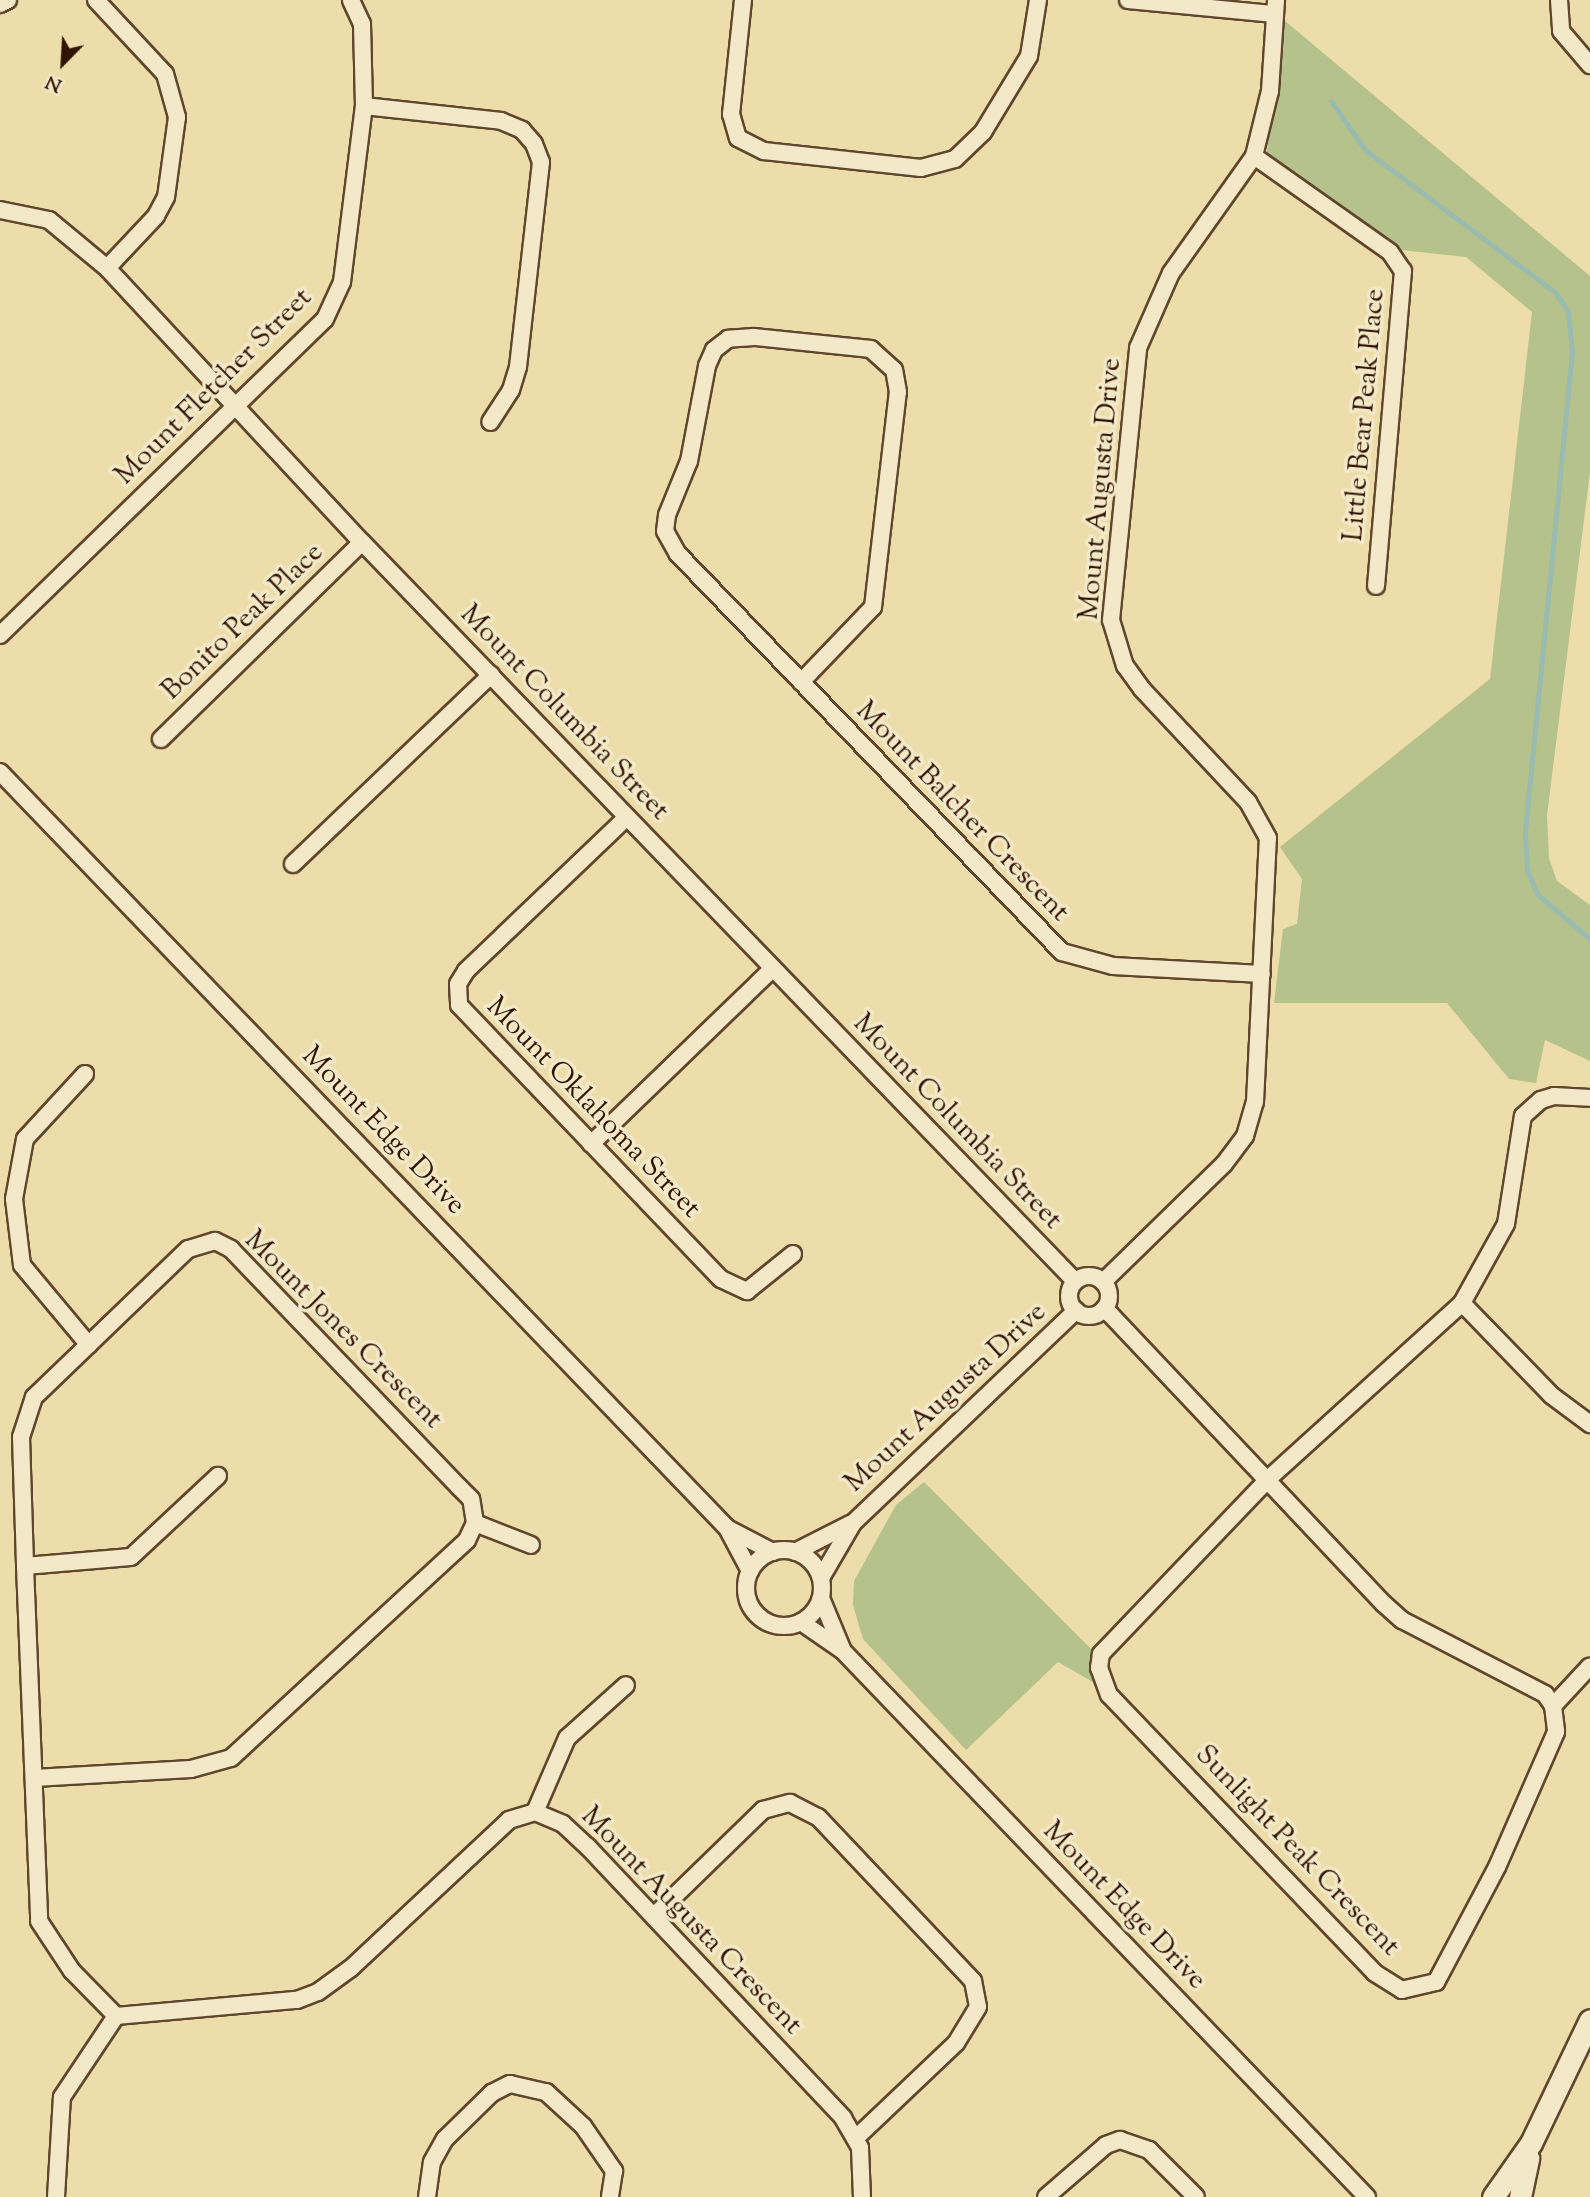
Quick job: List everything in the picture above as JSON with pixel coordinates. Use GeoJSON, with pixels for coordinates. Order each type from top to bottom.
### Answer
{"type":"FeatureCollection","features":[{"type":"Feature","properties":{"kind":"street"},"geometry":{"type":"LineString","coordinates":[[0,4],[8,0]]}},
{"type":"Feature","properties":{"kind":"street"},"geometry":{"type":"LineString","coordinates":[[96,0],[165,74],[177,117],[166,197],[156,216],[107,268]]}},
{"type":"Feature","properties":{"kind":"street","name":"Mount Fletcher Street"},"geometry":{"type":"LineString","coordinates":[[0,635],[235,409],[325,319],[335,301],[346,259],[364,106],[362,24],[351,0]]}},
{"type":"Feature","properties":{"kind":"street"},"geometry":{"type":"LineString","coordinates":[[743,0],[731,114],[738,138],[764,151],[921,168],[955,159],[983,132],[1029,56],[1038,0]]}},
{"type":"Feature","properties":{"kind":"street"},"geometry":{"type":"LineString","coordinates":[[1128,0],[1275,7]]}},
{"type":"Feature","properties":{"kind":"street"},"geometry":{"type":"LineString","coordinates":[[1559,0],[1561,31],[1590,65]]}},
{"type":"Feature","properties":{"kind":"street","name":"Mount Augusta Drive"},"geometry":{"type":"LineString","coordinates":[[1103,1282],[1224,1164],[1245,1136],[1257,1086],[1269,851],[1261,820],[1142,689],[1125,666],[1111,620],[1138,348],[1171,273],[1254,156],[1270,91],[1275,7]]}},
{"type":"Feature","properties":{"kind":"street"},"geometry":{"type":"LineString","coordinates":[[364,106],[501,121],[522,130],[534,144],[541,162],[518,367],[511,390],[491,422]]}},
{"type":"Feature","properties":{"kind":"street","name":"Little Bear Peak Place"},"geometry":{"type":"LineString","coordinates":[[1254,156],[1390,252],[1403,271],[1376,586]]}},
{"type":"Feature","properties":{"kind":"street","name":"Mount Columbia Street"},"geometry":{"type":"LineString","coordinates":[[0,210],[49,220],[107,268],[235,409],[362,542],[1075,1281]]}},
{"type":"Feature","properties":{"kind":"street","name":"Mount Balcher Crescent"},"geometry":{"type":"LineString","coordinates":[[802,681],[873,607],[897,414],[894,370],[871,349],[754,337],[729,339],[714,350],[707,366],[689,461],[665,531],[678,554],[1062,952],[1113,966],[1262,974]]}},
{"type":"Feature","properties":{"kind":"street","name":"Bonito Peak Place"},"geometry":{"type":"LineString","coordinates":[[161,739],[362,542]]}},
{"type":"Feature","properties":{"kind":"street"},"geometry":{"type":"LineString","coordinates":[[293,864],[491,675]]}},
{"type":"Feature","properties":{"kind":"street","name":"Mount Edge Drive"},"geometry":{"type":"LineString","coordinates":[[0,772],[727,1528],[750,1571],[747,1596],[760,1617],[776,1625],[801,1622],[843,1651],[1367,2197]]}},
{"type":"Feature","properties":{"kind":"street","name":"Mount Oklahoma Street"},"geometry":{"type":"LineString","coordinates":[[627,817],[466,971],[456,996],[464,1014],[737,1290],[753,1288],[793,1254]]}},
{"type":"Feature","properties":{"kind":"street"},"geometry":{"type":"LineString","coordinates":[[591,1144],[774,968]]}},
{"type":"Feature","properties":{"kind":"street"},"geometry":{"type":"LineString","coordinates":[[85,1074],[25,1139],[14,1199],[22,1265],[89,1345]]}},
{"type":"Feature","properties":{"kind":"street","name":"Sunlight Peak Crescent"},"geometry":{"type":"LineString","coordinates":[[1553,1706],[1556,1732],[1448,1965],[1436,1982],[1421,1988],[1402,1990],[1387,1982],[1109,1695],[1099,1668],[1113,1638],[1267,1480],[1462,1303],[1506,1224],[1523,1116],[1541,1100],[1554,1096],[1590,1098]]}},
{"type":"Feature","properties":{"kind":"street","name":"Mount Jones Crescent"},"geometry":{"type":"LineString","coordinates":[[116,2016],[72,1971],[39,1921],[25,1566],[24,1420],[34,1397],[188,1249],[208,1242],[223,1245],[471,1499],[475,1523]]}},
{"type":"Feature","properties":{"kind":"street"},"geometry":{"type":"LineString","coordinates":[[1075,1281],[1089,1275],[1103,1282],[1109,1295],[1104,1309],[1402,1620],[1545,1694],[1553,1706],[1590,1666]]}},
{"type":"Feature","properties":{"kind":"street","name":"Mount Augusta Drive"},"geometry":{"type":"LineString","coordinates":[[1075,1281],[1069,1293],[1076,1311]]}},
{"type":"Feature","properties":{"kind":"street"},"geometry":{"type":"LineString","coordinates":[[1462,1303],[1551,1395],[1590,1424]]}},
{"type":"Feature","properties":{"kind":"street","name":"Mount Augusta Drive"},"geometry":{"type":"LineString","coordinates":[[1076,1311],[1091,1316],[1104,1309]]}},
{"type":"Feature","properties":{"kind":"street","name":"Mount Augusta Drive"},"geometry":{"type":"LineString","coordinates":[[795,1552],[852,1523],[1076,1311]]}},
{"type":"Feature","properties":{"kind":"street"},"geometry":{"type":"LineString","coordinates":[[25,1566],[131,1557],[218,1476]]}},
{"type":"Feature","properties":{"kind":"street"},"geometry":{"type":"LineString","coordinates":[[34,1778],[191,1769],[231,1758],[467,1540],[475,1523],[531,1545]]}},
{"type":"Feature","properties":{"kind":"street","name":"Mount Augusta Drive"},"geometry":{"type":"LineString","coordinates":[[821,1578],[852,1523]]}},
{"type":"Feature","properties":{"kind":"street","name":"Mount Edge Drive"},"geometry":{"type":"LineString","coordinates":[[727,1528],[773,1552],[795,1552]]}},
{"type":"Feature","properties":{"kind":"street"},"geometry":{"type":"LineString","coordinates":[[750,1571],[773,1552]]}},
{"type":"Feature","properties":{"kind":"street"},"geometry":{"type":"LineString","coordinates":[[795,1552],[814,1564],[821,1578]]}},
{"type":"Feature","properties":{"kind":"street","name":"Mount Edge Drive"},"geometry":{"type":"LineString","coordinates":[[821,1578],[821,1598],[843,1651]]}},
{"type":"Feature","properties":{"kind":"street"},"geometry":{"type":"LineString","coordinates":[[801,1622],[821,1598]]}},
{"type":"Feature","properties":{"kind":"street"},"geometry":{"type":"LineString","coordinates":[[535,1812],[567,1738],[626,1685]]}},
{"type":"Feature","properties":{"kind":"street"},"geometry":{"type":"LineString","coordinates":[[656,1915],[763,1810],[790,1803],[818,1817],[973,1981],[978,2007],[965,2032],[856,2138],[862,2197]]}},
{"type":"Feature","properties":{"kind":"street","name":"Mount Augusta Crescent"},"geometry":{"type":"LineString","coordinates":[[116,2016],[298,2000],[318,1992],[350,1969],[509,1820],[535,1812],[563,1824],[656,1915],[856,2138]]}},
{"type":"Feature","properties":{"kind":"street"},"geometry":{"type":"LineString","coordinates":[[56,2197],[62,2097],[116,2016]]}},
{"type":"Feature","properties":{"kind":"street"},"geometry":{"type":"LineString","coordinates":[[1493,2197],[1531,2143],[1590,2020]]}},
{"type":"Feature","properties":{"kind":"street"},"geometry":{"type":"LineString","coordinates":[[426,2197],[432,2162],[446,2139],[492,2093],[510,2084],[546,2092],[583,2126],[614,2171],[610,2197]]}},
{"type":"Feature","properties":{"kind":"street"},"geometry":{"type":"LineString","coordinates":[[1046,2197],[1106,2144],[1120,2140],[1149,2150],[1196,2197]]}},
{"type":"Feature","properties":{"kind":"street"},"geometry":{"type":"LineString","coordinates":[[1520,2197],[1531,2143]]}},
{"type":"Feature","properties":{"kind":"green space"},"geometry":{"type":"Polygon","coordinates":[[[1285,21],[1590,276],[1590,472],[1547,815],[1549,858],[1557,881],[1590,905],[1590,1061],[1545,1040],[1536,1083],[1509,1079],[1447,1003],[1274,1003],[1283,929],[1297,924],[1302,879],[1280,847],[1490,679],[1532,312],[1466,257],[1392,249],[1266,159],[1285,21]]]}},
{"type":"Feature","properties":{"kind":"green space"},"geometry":{"type":"Polygon","coordinates":[[[924,1482],[1104,1662],[1103,1688],[1058,1662],[966,1750],[863,1639],[853,1605],[854,1581],[896,1505],[924,1482]]]}},
{"type":"Feature","properties":{"kind":"waterway"},"geometry":{"type":"LineString","coordinates":[[1331,101],[1365,150],[1555,292],[1568,311],[1572,352],[1525,834],[1527,870],[1537,894],[1590,939]]}}]}
